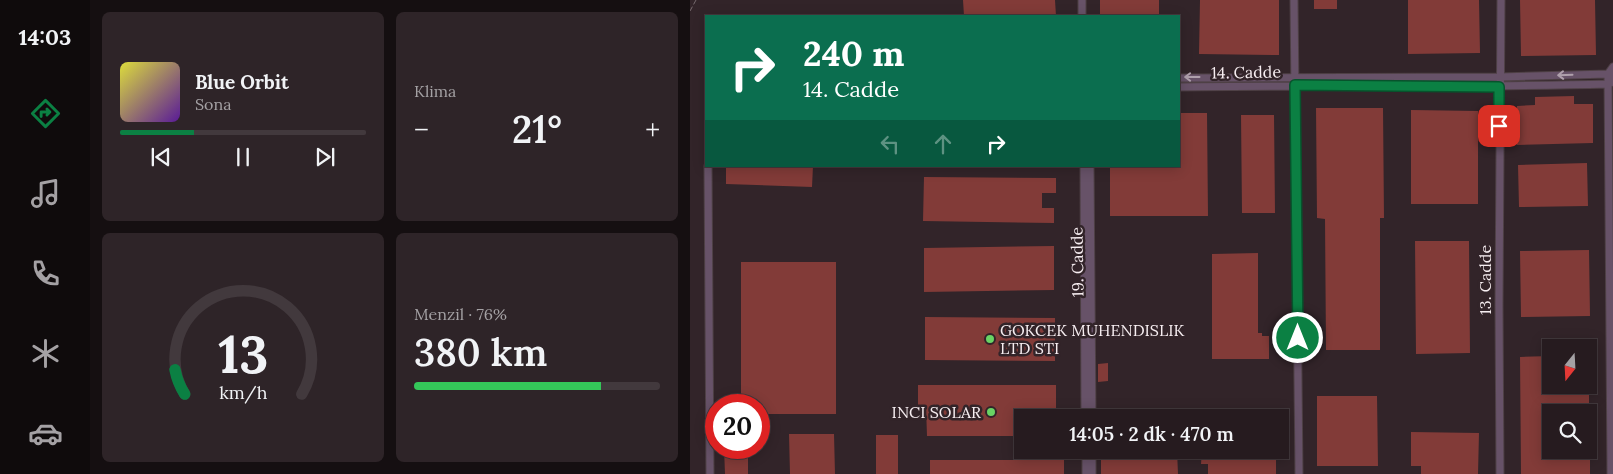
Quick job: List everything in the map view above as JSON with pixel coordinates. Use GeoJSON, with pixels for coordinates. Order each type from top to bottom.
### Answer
{"type":"FeatureCollection","features":[{"type":"Feature","properties":{"kind":"lane"},"geometry":{"type":"LineString","coordinates":[[1082,0],[1082,15]]}},
{"type":"Feature","properties":{"kind":"lane"},"geometry":{"type":"LineString","coordinates":[[1294,0],[1299,474]]}},
{"type":"Feature","properties":{"kind":"lane","name":"13. Cadde"},"geometry":{"type":"LineString","coordinates":[[1500,474],[1499,87],[1501,0]]}},
{"type":"Feature","properties":{"kind":"lane"},"geometry":{"type":"LineString","coordinates":[[1180,78],[1500,77],[1611,72],[1611,474]]}},
{"type":"Feature","properties":{"kind":"lane","name":"14. Cadde"},"geometry":{"type":"LineString","coordinates":[[1180,87],[1295,85],[1499,87],[1611,83]]}},
{"type":"Feature","properties":{"kind":"lane"},"geometry":{"type":"LineString","coordinates":[[708,167],[710,474]]}},
{"type":"Feature","properties":{"kind":"lane","name":"19. Cadde"},"geometry":{"type":"LineString","coordinates":[[1084,167],[1085,409]]}},
{"type":"Feature","properties":{"kind":"lane","name":"19. Cadde"},"geometry":{"type":"LineString","coordinates":[[1090,167],[1092,409]]}},
{"type":"Feature","properties":{"kind":"lane"},"geometry":{"type":"LineString","coordinates":[[1086,459],[1086,474]]}},
{"type":"Feature","properties":{"kind":"lane"},"geometry":{"type":"LineString","coordinates":[[1092,459],[1092,474]]}},
{"type":"Feature","properties":{"kind":"path"},"geometry":{"type":"LineString","coordinates":[[690,11],[696,0]]}},
{"type":"Feature","properties":{"kind":"building"},"geometry":{"type":"Polygon","coordinates":[[[963,0],[1055,0],[1056,15],[964,15],[963,0]]]}},
{"type":"Feature","properties":{"kind":"building"},"geometry":{"type":"Polygon","coordinates":[[[1100,0],[1159,0],[1159,15],[1100,15],[1100,0]]]}},
{"type":"Feature","properties":{"kind":"building"},"geometry":{"type":"Polygon","coordinates":[[[1200,0],[1279,0],[1279,55],[1199,54],[1200,0]]]}},
{"type":"Feature","properties":{"kind":"building"},"geometry":{"type":"Polygon","coordinates":[[[1314,0],[1337,0],[1337,9],[1314,9],[1314,0]]]}},
{"type":"Feature","properties":{"kind":"building"},"geometry":{"type":"Polygon","coordinates":[[[1408,0],[1479,0],[1480,53],[1408,54],[1408,0]]]}},
{"type":"Feature","properties":{"kind":"building"},"geometry":{"type":"Polygon","coordinates":[[[1520,0],[1595,0],[1596,55],[1521,56],[1520,0]]]}},
{"type":"Feature","properties":{"kind":"building"},"geometry":{"type":"Polygon","coordinates":[[[1574,96],[1574,104],[1593,104],[1593,143],[1517,145],[1517,106],[1535,105],[1535,97],[1574,96]]]}},
{"type":"Feature","properties":{"kind":"building"},"geometry":{"type":"Polygon","coordinates":[[[1316,108],[1383,108],[1384,218],[1380,218],[1380,350],[1326,350],[1325,219],[1317,218],[1316,108]]]}},
{"type":"Feature","properties":{"kind":"building"},"geometry":{"type":"Polygon","coordinates":[[[1411,110],[1478,111],[1478,204],[1411,204],[1411,110]]]}},
{"type":"Feature","properties":{"kind":"building"},"geometry":{"type":"Polygon","coordinates":[[[1180,113],[1207,113],[1208,216],[1110,216],[1110,167],[1180,167],[1180,113]]]}},
{"type":"Feature","properties":{"kind":"building"},"geometry":{"type":"Polygon","coordinates":[[[1241,115],[1274,115],[1275,213],[1242,213],[1241,115]]]}},
{"type":"Feature","properties":{"kind":"building"},"geometry":{"type":"Polygon","coordinates":[[[1587,163],[1588,206],[1519,207],[1518,165],[1587,163]]]}},
{"type":"Feature","properties":{"kind":"building"},"geometry":{"type":"Polygon","coordinates":[[[726,167],[813,167],[812,187],[726,184],[726,167]]]}},
{"type":"Feature","properties":{"kind":"building"},"geometry":{"type":"Polygon","coordinates":[[[924,177],[1056,178],[1056,193],[1042,193],[1042,208],[1054,208],[1054,223],[923,221],[924,177]]]}},
{"type":"Feature","properties":{"kind":"building"},"geometry":{"type":"Polygon","coordinates":[[[1415,241],[1469,241],[1470,353],[1416,354],[1415,241]]]}},
{"type":"Feature","properties":{"kind":"building"},"geometry":{"type":"Polygon","coordinates":[[[1054,246],[1054,290],[924,292],[924,248],[1054,246]]]}},
{"type":"Feature","properties":{"kind":"building"},"geometry":{"type":"Polygon","coordinates":[[[1589,250],[1590,316],[1521,317],[1520,251],[1589,250]]]}},
{"type":"Feature","properties":{"kind":"building"},"geometry":{"type":"Polygon","coordinates":[[[1258,253],[1258,333],[1262,333],[1262,336],[1269,336],[1269,359],[1212,359],[1212,254],[1258,253]]]}},
{"type":"Feature","properties":{"kind":"building"},"geometry":{"type":"Polygon","coordinates":[[[741,262],[836,262],[836,414],[770,414],[770,394],[741,394],[741,262]]]}},
{"type":"Feature","properties":{"kind":"building","name":"GOKCEK MUHENDISLIK LTD STI"},"geometry":{"type":"Polygon","coordinates":[[[925,317],[1055,318],[1055,361],[925,360],[925,317]]]}},
{"type":"Feature","properties":{"kind":"building"},"geometry":{"type":"Polygon","coordinates":[[[1542,356],[1542,394],[1589,394],[1589,404],[1542,404],[1542,459],[1590,459],[1590,474],[1521,474],[1520,357],[1542,356]]]}},
{"type":"Feature","properties":{"kind":"building"},"geometry":{"type":"Polygon","coordinates":[[[1108,363],[1108,381],[1098,382],[1098,364],[1108,363]]]}},
{"type":"Feature","properties":{"kind":"building","name":"INCI SOLAR"},"geometry":{"type":"Polygon","coordinates":[[[918,385],[1056,385],[1056,409],[1014,409],[1014,436],[927,436],[926,407],[918,407],[918,385]]]}},
{"type":"Feature","properties":{"kind":"building"},"geometry":{"type":"Polygon","coordinates":[[[1317,396],[1377,396],[1378,466],[1317,466],[1317,396]]]}},
{"type":"Feature","properties":{"kind":"building"},"geometry":{"type":"Polygon","coordinates":[[[1411,432],[1479,433],[1478,474],[1421,474],[1421,466],[1411,466],[1411,432]]]}},
{"type":"Feature","properties":{"kind":"building"},"geometry":{"type":"Polygon","coordinates":[[[789,434],[834,434],[835,474],[790,474],[789,434]]]}},
{"type":"Feature","properties":{"kind":"building"},"geometry":{"type":"Polygon","coordinates":[[[876,435],[898,435],[898,474],[876,474],[876,435]]]}},
{"type":"Feature","properties":{"kind":"building"},"geometry":{"type":"Polygon","coordinates":[[[724,459],[748,459],[748,474],[725,474],[724,459]]]}},
{"type":"Feature","properties":{"kind":"building"},"geometry":{"type":"Polygon","coordinates":[[[1101,459],[1177,459],[1178,474],[1101,474],[1101,459]]]}},
{"type":"Feature","properties":{"kind":"building"},"geometry":{"type":"Polygon","coordinates":[[[1201,459],[1276,459],[1276,474],[1208,474],[1208,464],[1201,464],[1201,459]]]}},
{"type":"Feature","properties":{"kind":"building"},"geometry":{"type":"Polygon","coordinates":[[[930,460],[1064,460],[1064,474],[930,474],[930,460]]]}},
{"type":"Feature","properties":{"kind":"place","name":"GOKCEK MUHENDISLIK LTD STI"},"geometry":{"type":"Point","coordinates":[990,339]}},
{"type":"Feature","properties":{"kind":"place","name":"INCI SOLAR"},"geometry":{"type":"Point","coordinates":[991,412]}},
{"type":"Feature","properties":{"kind":"route"},"geometry":{"type":"LineString","coordinates":[[1298,338],[1295,85],[1499,87],[1499,126]]}}]}
